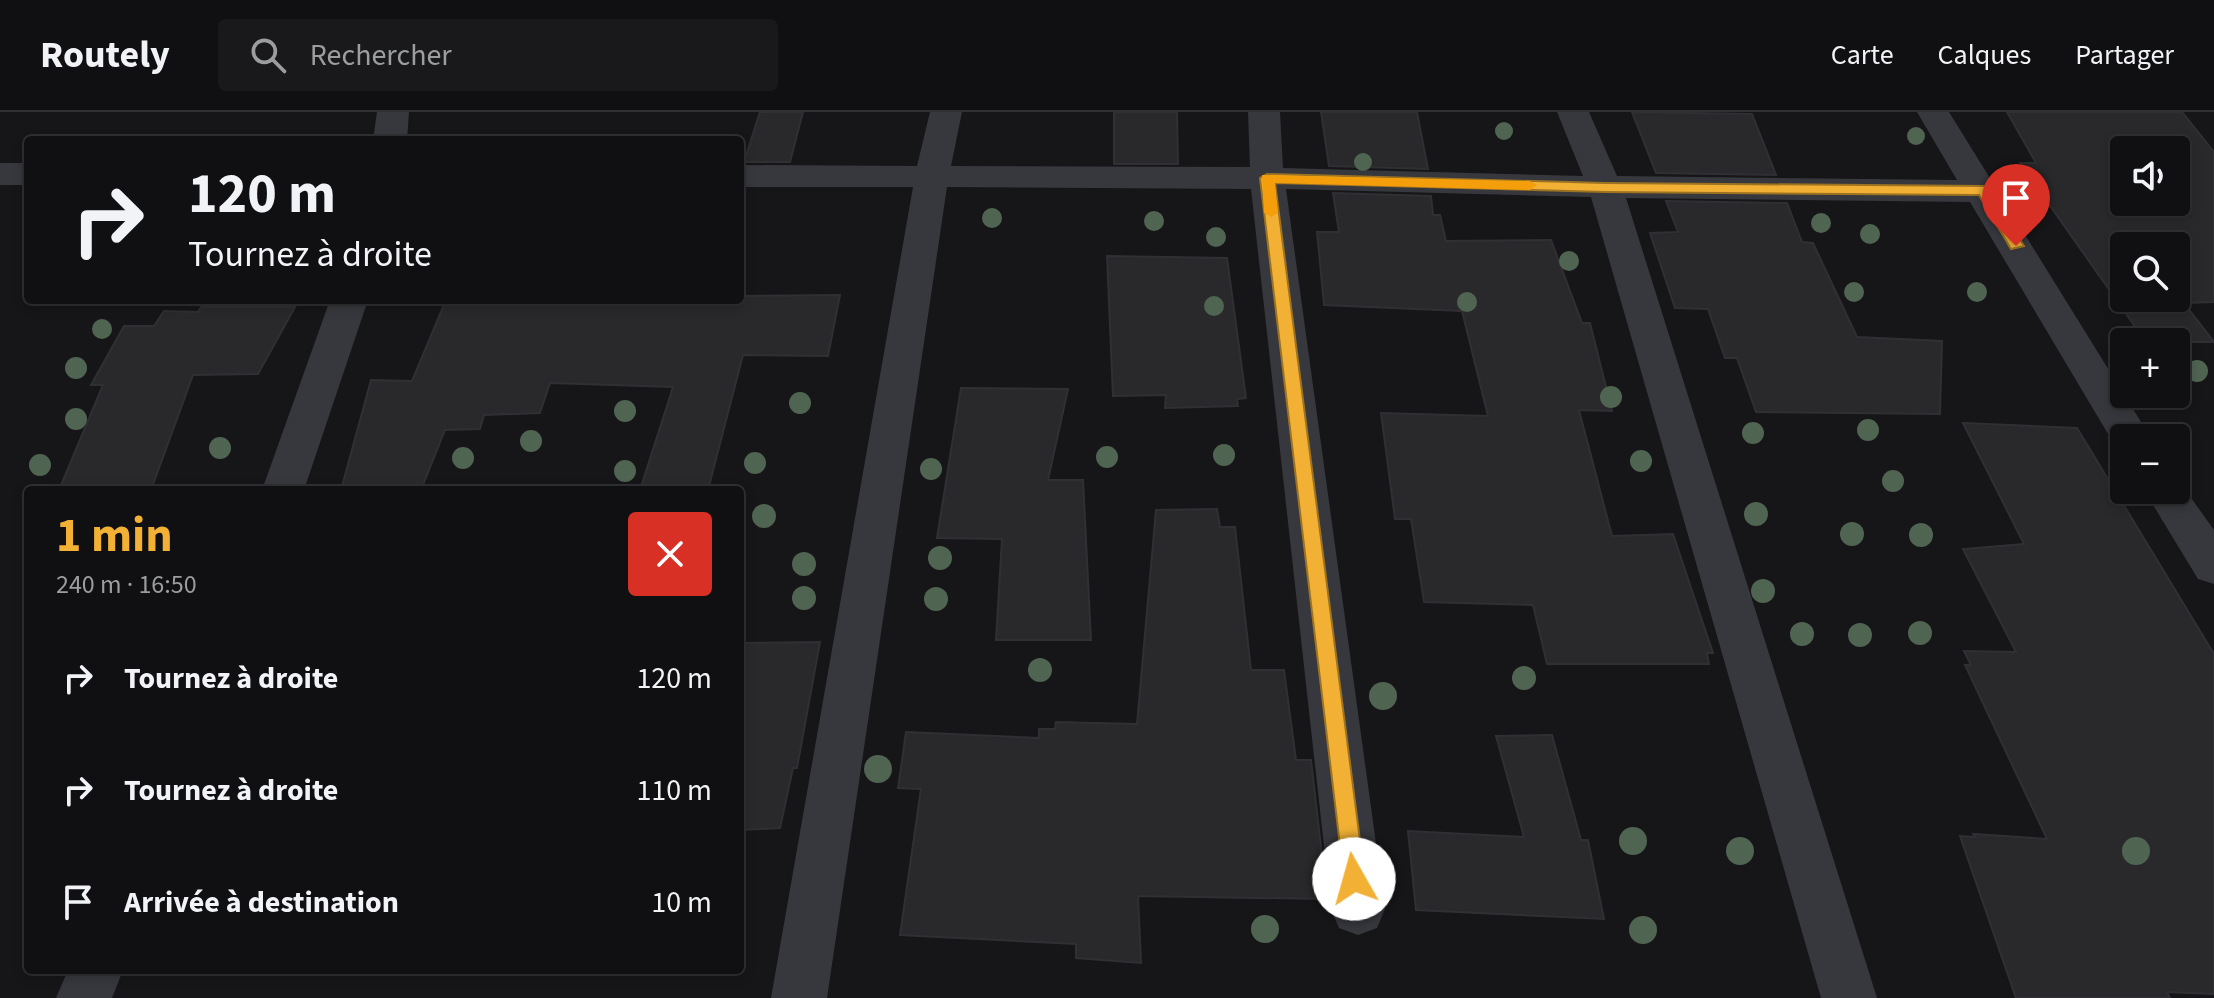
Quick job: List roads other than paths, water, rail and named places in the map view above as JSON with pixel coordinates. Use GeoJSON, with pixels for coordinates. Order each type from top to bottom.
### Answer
{"type":"FeatureCollection","features":[{"type":"Feature","properties":{"kind":"street"},"geometry":{"type":"LineString","coordinates":[[390,136],[393,112]]}},
{"type":"Feature","properties":{"kind":"street"},"geometry":{"type":"LineString","coordinates":[[799,998],[931,179],[946,112]]}},
{"type":"Feature","properties":{"kind":"street"},"geometry":{"type":"LineString","coordinates":[[1264,112],[1267,178],[1358,909]]}},
{"type":"Feature","properties":{"kind":"street"},"geometry":{"type":"LineString","coordinates":[[1573,112],[1605,187],[1849,998]]}},
{"type":"Feature","properties":{"kind":"street"},"geometry":{"type":"LineString","coordinates":[[1933,112],[1984,191],[2123,424]]}},
{"type":"Feature","properties":{"kind":"street"},"geometry":{"type":"LineString","coordinates":[[0,174],[24,174]]}},
{"type":"Feature","properties":{"kind":"street"},"geometry":{"type":"LineString","coordinates":[[744,176],[1267,178],[1605,187],[1984,191]]}},
{"type":"Feature","properties":{"kind":"street"},"geometry":{"type":"LineString","coordinates":[[284,486],[348,304]]}},
{"type":"Feature","properties":{"kind":"street"},"geometry":{"type":"LineString","coordinates":[[2174,504],[2214,566]]}},
{"type":"Feature","properties":{"kind":"street"},"geometry":{"type":"LineString","coordinates":[[84,998],[94,974]]}}]}
